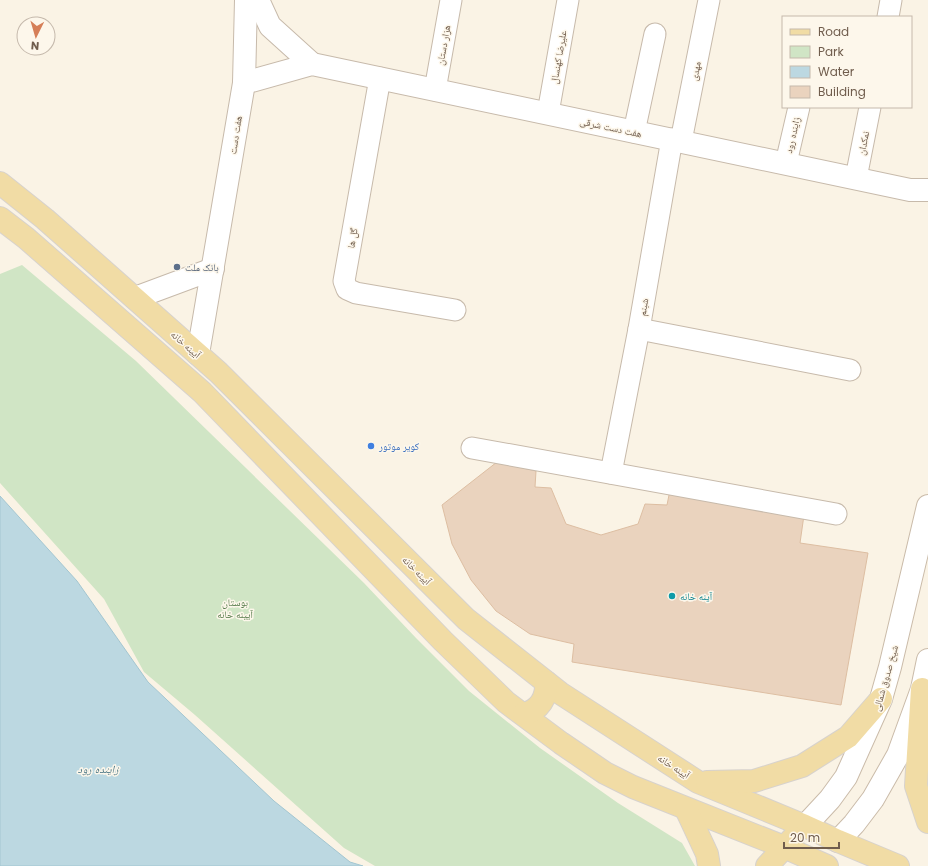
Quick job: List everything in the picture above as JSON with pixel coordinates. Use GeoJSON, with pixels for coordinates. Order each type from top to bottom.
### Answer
{"type":"FeatureCollection","features":[{"type":"Feature","properties":{"kind":"main road","name":"آیینه خانه"},"geometry":{"type":"LineString","coordinates":[[0,183],[45,219],[218,372],[466,618],[560,693],[698,782],[898,866]]}},
{"type":"Feature","properties":{"kind":"main road"},"geometry":{"type":"LineString","coordinates":[[0,218],[26,238],[202,392],[443,640],[506,702],[561,743],[605,773],[633,787],[784,847],[820,865],[838,841]]}},
{"type":"Feature","properties":{"kind":"main road"},"geometry":{"type":"LineString","coordinates":[[524,714],[531,712],[542,703],[546,689],[546,682]]}},
{"type":"Feature","properties":{"kind":"main road"},"geometry":{"type":"LineString","coordinates":[[925,690],[916,786],[928,822]]}},
{"type":"Feature","properties":{"kind":"main road"},"geometry":{"type":"LineString","coordinates":[[698,782],[754,781],[802,766],[848,737],[882,699]]}},
{"type":"Feature","properties":{"kind":"main road"},"geometry":{"type":"LineString","coordinates":[[686,809],[707,854],[709,866]]}},
{"type":"Feature","properties":{"kind":"main road","name":"شیخ صدوق شمالی"},"geometry":{"type":"LineString","coordinates":[[767,866],[805,826]]}},
{"type":"Feature","properties":{"kind":"street","name":"هفت دست"},"geometry":{"type":"LineString","coordinates":[[198,354],[244,83],[246,0]]}},
{"type":"Feature","properties":{"kind":"street"},"geometry":{"type":"LineString","coordinates":[[258,0],[270,26],[312,64]]}},
{"type":"Feature","properties":{"kind":"street","name":"هزار دستان"},"geometry":{"type":"LineString","coordinates":[[435,90],[450,0]]}},
{"type":"Feature","properties":{"kind":"street","name":"علیرضا کهنسال"},"geometry":{"type":"LineString","coordinates":[[548,113],[568,0]]}},
{"type":"Feature","properties":{"kind":"street","name":"مهدی"},"geometry":{"type":"LineString","coordinates":[[676,140],[708,0]]}},
{"type":"Feature","properties":{"kind":"street"},"geometry":{"type":"LineString","coordinates":[[888,16],[891,0]]}},
{"type":"Feature","properties":{"kind":"street"},"geometry":{"type":"LineString","coordinates":[[634,132],[655,34]]}},
{"type":"Feature","properties":{"kind":"street"},"geometry":{"type":"LineString","coordinates":[[244,83],[312,64]]}},
{"type":"Feature","properties":{"kind":"street","name":"هفت دست شرقی"},"geometry":{"type":"LineString","coordinates":[[312,64],[919,190]]}},
{"type":"Feature","properties":{"kind":"street","name":"گل ها"},"geometry":{"type":"LineString","coordinates":[[380,78],[344,281],[347,289],[356,293],[455,310]]}},
{"type":"Feature","properties":{"kind":"street","name":"زاینده رود"},"geometry":{"type":"LineString","coordinates":[[786,163],[799,108]]}},
{"type":"Feature","properties":{"kind":"street","name":"نمکدان"},"geometry":{"type":"LineString","coordinates":[[856,178],[870,108]]}},
{"type":"Feature","properties":{"kind":"street","name":"شبنم"},"geometry":{"type":"LineString","coordinates":[[612,473],[676,140]]}},
{"type":"Feature","properties":{"kind":"street"},"geometry":{"type":"LineString","coordinates":[[919,190],[928,203]]}},
{"type":"Feature","properties":{"kind":"street"},"geometry":{"type":"LineString","coordinates":[[135,298],[213,269]]}},
{"type":"Feature","properties":{"kind":"street"},"geometry":{"type":"LineString","coordinates":[[639,329],[850,370]]}},
{"type":"Feature","properties":{"kind":"street"},"geometry":{"type":"LineString","coordinates":[[472,448],[836,514]]}},
{"type":"Feature","properties":{"kind":"street","name":"شیخ صدوق شمالی"},"geometry":{"type":"LineString","coordinates":[[805,826],[830,799],[846,777],[882,699],[928,506]]}},
{"type":"Feature","properties":{"kind":"street"},"geometry":{"type":"LineString","coordinates":[[838,841],[854,824],[873,799],[898,755],[925,690],[928,660]]}},
{"type":"Feature","properties":{"kind":"green space","name":"بوستان آیینه خانه"},"geometry":{"type":"Polygon","coordinates":[[[22,265],[136,361],[364,583],[469,691],[540,748],[618,803],[682,843],[695,866],[375,866],[344,848],[195,715],[144,672],[104,599],[0,483],[0,274],[22,265]]]}},
{"type":"Feature","properties":{"kind":"water","name":"زاینده رود"},"geometry":{"type":"Polygon","coordinates":[[[0,496],[77,581],[148,682],[274,801],[350,862],[363,866],[0,866],[0,496]]]}},
{"type":"Feature","properties":{"kind":"building","name":"آینه خانه"},"geometry":{"type":"Polygon","coordinates":[[[497,462],[536,471],[535,487],[551,488],[566,524],[601,535],[638,524],[645,504],[667,505],[670,490],[804,515],[800,543],[868,553],[841,705],[572,662],[574,644],[530,634],[496,611],[471,580],[452,544],[442,505],[497,462]]]}},
{"type":"Feature","properties":{"kind":"place","name":"بانک ملت"},"geometry":{"type":"Point","coordinates":[177,267]}},
{"type":"Feature","properties":{"kind":"place","name":"کویر موتور"},"geometry":{"type":"Point","coordinates":[371,446]}},
{"type":"Feature","properties":{"kind":"place","name":"آینه خانه"},"geometry":{"type":"Point","coordinates":[672,596]}}]}
